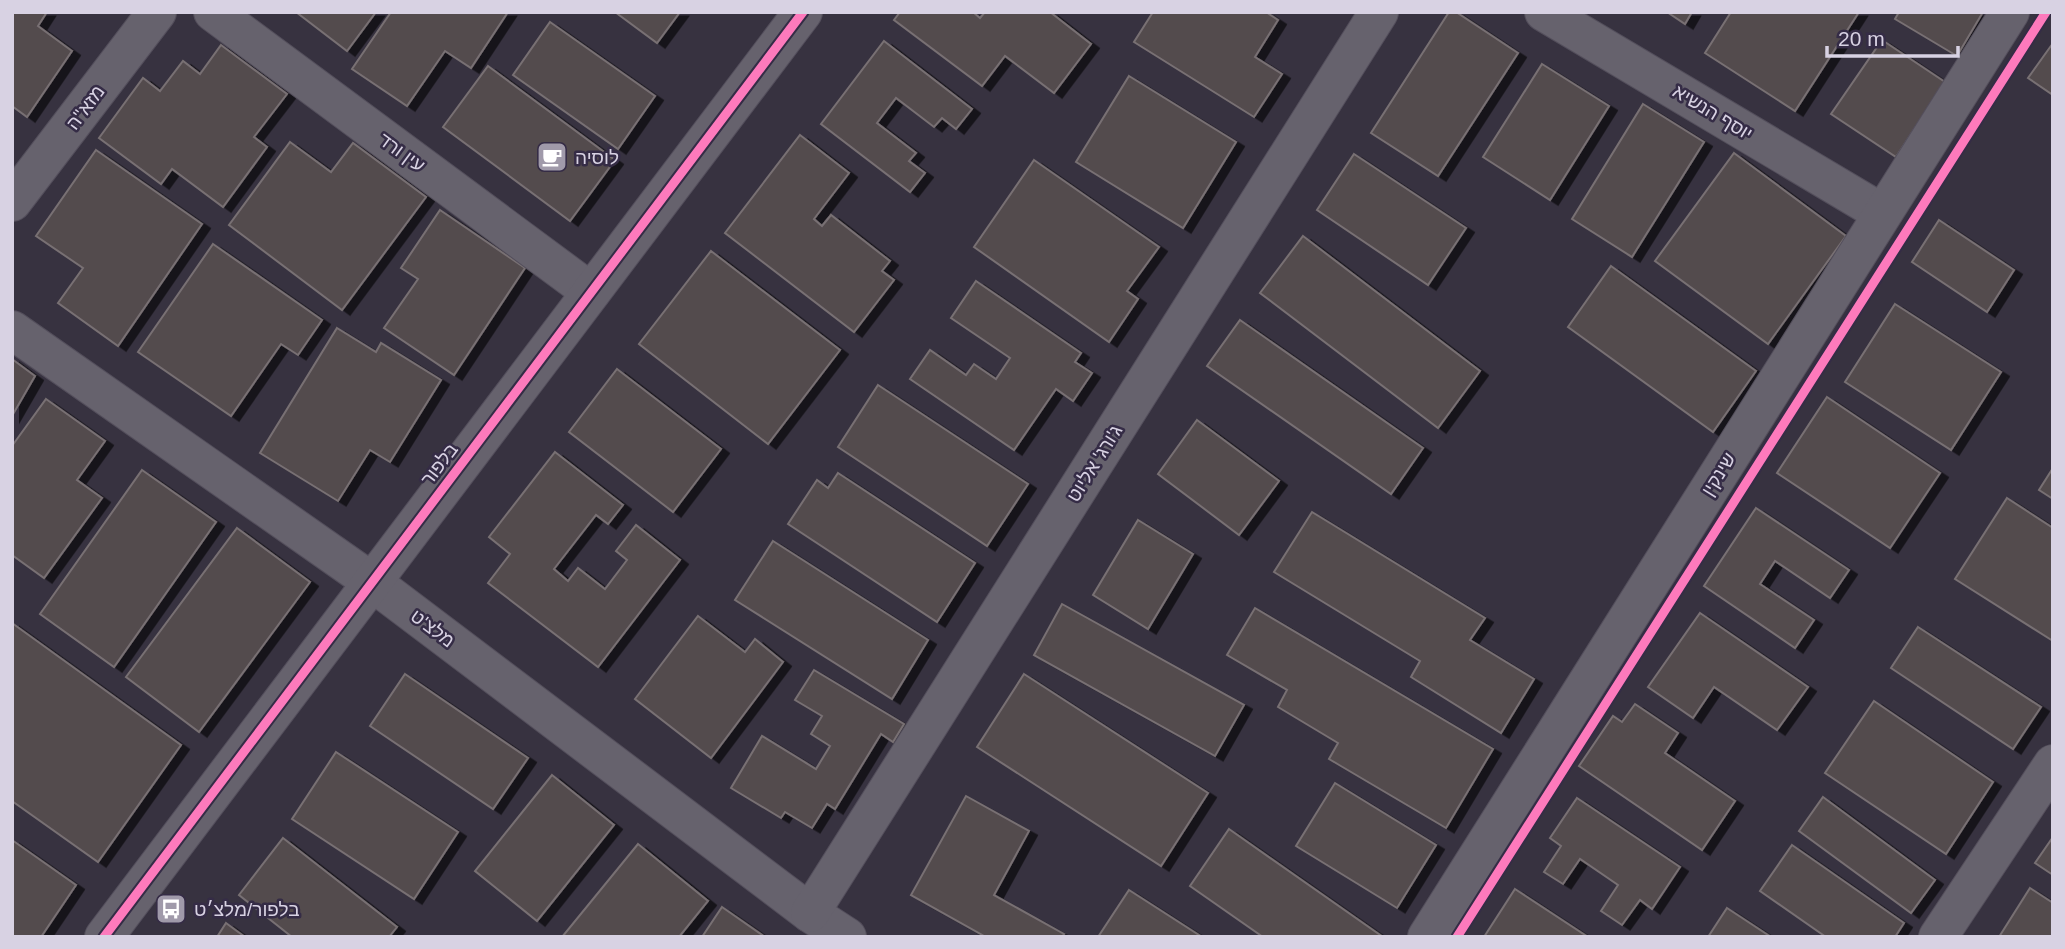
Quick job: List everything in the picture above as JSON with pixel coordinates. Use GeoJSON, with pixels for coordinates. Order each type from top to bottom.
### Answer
{"type":"FeatureCollection","features":[{"type":"Feature","properties":{"kind":"street","name":"מזא\"ה"},"geometry":{"type":"LineString","coordinates":[[12,202],[157,12]]}},
{"type":"Feature","properties":{"kind":"street","name":"עין ורד"},"geometry":{"type":"LineString","coordinates":[[213,12],[591,292]]}},
{"type":"Feature","properties":{"kind":"street","name":"בלפור"},"geometry":{"type":"LineString","coordinates":[[104,937],[803,12]]}},
{"type":"Feature","properties":{"kind":"street","name":"ג'ורג' אליוט"},"geometry":{"type":"LineString","coordinates":[[810,913],[1378,12]]}},
{"type":"Feature","properties":{"kind":"street","name":"יוסף הנשיא"},"geometry":{"type":"LineString","coordinates":[[1544,12],[1882,213]]}},
{"type":"Feature","properties":{"kind":"street","name":"שינקין"},"geometry":{"type":"LineString","coordinates":[[1427,937],[2010,12]]}},
{"type":"Feature","properties":{"kind":"street","name":"מלצ'ט"},"geometry":{"type":"LineString","coordinates":[[12,330],[372,582],[810,913],[847,937]]}},
{"type":"Feature","properties":{"kind":"street"},"geometry":{"type":"LineString","coordinates":[[1938,937],[2053,764]]}},
{"type":"Feature","properties":{"kind":"building"},"geometry":{"type":"Polygon","coordinates":[[[12,12],[47,12],[38,26],[72,51],[27,117],[12,106],[12,12]]]}},
{"type":"Feature","properties":{"kind":"building"},"geometry":{"type":"Polygon","coordinates":[[[296,12],[376,12],[347,51],[296,12]]]}},
{"type":"Feature","properties":{"kind":"building"},"geometry":{"type":"Polygon","coordinates":[[[391,12],[508,12],[471,68],[445,51],[407,106],[352,69],[391,12]]]}},
{"type":"Feature","properties":{"kind":"building"},"geometry":{"type":"Polygon","coordinates":[[[615,12],[680,12],[657,43],[615,12]]]}},
{"type":"Feature","properties":{"kind":"building"},"geometry":{"type":"Polygon","coordinates":[[[900,12],[973,12],[980,18],[985,12],[1050,12],[1091,44],[1054,93],[1005,56],[982,86],[894,20],[900,12]]]}},
{"type":"Feature","properties":{"kind":"building"},"geometry":{"type":"Polygon","coordinates":[[[1153,12],[1266,12],[1278,20],[1255,57],[1282,74],[1254,117],[1134,42],[1153,12]]]}},
{"type":"Feature","properties":{"kind":"building"},"geometry":{"type":"Polygon","coordinates":[[[1449,12],[1456,12],[1518,53],[1438,176],[1371,133],[1449,12]]]}},
{"type":"Feature","properties":{"kind":"building"},"geometry":{"type":"Polygon","coordinates":[[[1667,12],[1692,12],[1685,24],[1667,12]]]}},
{"type":"Feature","properties":{"kind":"building"},"geometry":{"type":"Polygon","coordinates":[[[1731,12],[1859,12],[1795,111],[1705,53],[1731,12]]]}},
{"type":"Feature","properties":{"kind":"building"},"geometry":{"type":"Polygon","coordinates":[[[1899,12],[1983,12],[1957,56],[1895,19],[1899,12]]]}},
{"type":"Feature","properties":{"kind":"building"},"geometry":{"type":"Polygon","coordinates":[[[550,22],[655,96],[618,149],[513,75],[550,22]]]}},
{"type":"Feature","properties":{"kind":"building"},"geometry":{"type":"Polygon","coordinates":[[[1882,40],[1945,82],[1896,157],[1831,114],[1882,40]]]}},
{"type":"Feature","properties":{"kind":"building"},"geometry":{"type":"Polygon","coordinates":[[[884,41],[972,109],[956,129],[942,118],[934,127],[896,98],[877,123],[916,153],[909,161],[925,173],[910,192],[821,124],[884,41]]]}},
{"type":"Feature","properties":{"kind":"building"},"geometry":{"type":"Polygon","coordinates":[[[2053,43],[2053,95],[2028,78],[2053,43]]]}},
{"type":"Feature","properties":{"kind":"building"},"geometry":{"type":"Polygon","coordinates":[[[221,45],[287,94],[254,137],[267,147],[223,207],[172,169],[161,184],[99,138],[143,78],[160,91],[183,61],[200,74],[221,45]]]}},
{"type":"Feature","properties":{"kind":"building"},"geometry":{"type":"Polygon","coordinates":[[[1542,64],[1609,106],[1550,200],[1483,157],[1542,64]]]}},
{"type":"Feature","properties":{"kind":"building"},"geometry":{"type":"Polygon","coordinates":[[[488,66],[615,160],[570,221],[443,127],[488,66]]]}},
{"type":"Feature","properties":{"kind":"building"},"geometry":{"type":"Polygon","coordinates":[[[1129,76],[1236,142],[1183,228],[1076,162],[1129,76]]]}},
{"type":"Feature","properties":{"kind":"building"},"geometry":{"type":"Polygon","coordinates":[[[1643,104],[1704,142],[1632,257],[1572,219],[1643,104]]]}},
{"type":"Feature","properties":{"kind":"building"},"geometry":{"type":"Polygon","coordinates":[[[800,135],[849,173],[814,219],[822,226],[831,215],[890,261],[882,271],[894,280],[854,332],[725,233],[800,135]]]}},
{"type":"Feature","properties":{"kind":"building"},"geometry":{"type":"Polygon","coordinates":[[[290,142],[331,172],[353,143],[426,197],[342,310],[229,225],[290,142]]]}},
{"type":"Feature","properties":{"kind":"building"},"geometry":{"type":"Polygon","coordinates":[[[96,150],[202,224],[118,346],[58,303],[83,268],[36,236],[96,150]]]}},
{"type":"Feature","properties":{"kind":"building"},"geometry":{"type":"Polygon","coordinates":[[[1734,153],[1846,236],[1768,344],[1655,261],[1734,153]]]}},
{"type":"Feature","properties":{"kind":"building"},"geometry":{"type":"Polygon","coordinates":[[[1354,154],[1466,228],[1428,285],[1317,210],[1354,154]]]}},
{"type":"Feature","properties":{"kind":"building"},"geometry":{"type":"Polygon","coordinates":[[[1034,160],[1159,247],[1127,291],[1138,299],[1109,342],[974,247],[1034,160]]]}},
{"type":"Feature","properties":{"kind":"building"},"geometry":{"type":"Polygon","coordinates":[[[440,210],[525,268],[454,375],[384,328],[418,279],[401,268],[440,210]]]}},
{"type":"Feature","properties":{"kind":"building"},"geometry":{"type":"Polygon","coordinates":[[[1939,220],[2014,270],[1987,312],[1912,262],[1939,220]]]}},
{"type":"Feature","properties":{"kind":"building"},"geometry":{"type":"Polygon","coordinates":[[[1303,236],[1480,371],[1438,428],[1260,293],[1303,236]]]}},
{"type":"Feature","properties":{"kind":"building"},"geometry":{"type":"Polygon","coordinates":[[[213,244],[322,320],[298,355],[281,344],[231,416],[138,352],[213,244]]]}},
{"type":"Feature","properties":{"kind":"building"},"geometry":{"type":"Polygon","coordinates":[[[711,251],[840,350],[768,444],[639,344],[711,251]]]}},
{"type":"Feature","properties":{"kind":"building"},"geometry":{"type":"Polygon","coordinates":[[[1611,266],[1756,371],[1713,432],[1568,327],[1611,266]]]}},
{"type":"Feature","properties":{"kind":"building"},"geometry":{"type":"Polygon","coordinates":[[[976,281],[1081,353],[1075,362],[1092,373],[1073,401],[1056,389],[1014,450],[910,379],[930,350],[966,375],[974,364],[996,379],[1010,358],[951,318],[976,281]]]}},
{"type":"Feature","properties":{"kind":"building"},"geometry":{"type":"Polygon","coordinates":[[[1895,304],[2001,372],[1951,450],[1845,382],[1895,304]]]}},
{"type":"Feature","properties":{"kind":"building"},"geometry":{"type":"Polygon","coordinates":[[[1240,320],[1423,448],[1391,494],[1207,366],[1240,320]]]}},
{"type":"Feature","properties":{"kind":"building"},"geometry":{"type":"Polygon","coordinates":[[[337,328],[376,352],[381,343],[441,380],[390,462],[370,450],[338,501],[260,453],[337,328]]]}},
{"type":"Feature","properties":{"kind":"building"},"geometry":{"type":"Polygon","coordinates":[[[12,359],[35,376],[12,416],[12,359]]]}},
{"type":"Feature","properties":{"kind":"building"},"geometry":{"type":"Polygon","coordinates":[[[617,369],[721,449],[673,512],[569,432],[617,369]]]}},
{"type":"Feature","properties":{"kind":"building"},"geometry":{"type":"Polygon","coordinates":[[[878,385],[1028,484],[987,546],[838,447],[878,385]]]}},
{"type":"Feature","properties":{"kind":"building"},"geometry":{"type":"Polygon","coordinates":[[[1827,397],[1940,473],[1890,548],[1777,473],[1827,397]]]}},
{"type":"Feature","properties":{"kind":"building"},"geometry":{"type":"Polygon","coordinates":[[[46,399],[105,441],[77,480],[102,498],[44,578],[12,555],[12,446],[46,399]]]}},
{"type":"Feature","properties":{"kind":"building"},"geometry":{"type":"Polygon","coordinates":[[[1197,420],[1279,481],[1239,535],[1158,474],[1197,420]]]}},
{"type":"Feature","properties":{"kind":"building"},"geometry":{"type":"Polygon","coordinates":[[[555,452],[623,505],[608,524],[596,515],[554,569],[568,581],[578,568],[605,589],[627,560],[616,551],[636,525],[680,560],[598,667],[488,583],[510,554],[489,537],[555,452]]]}},
{"type":"Feature","properties":{"kind":"building"},"geometry":{"type":"Polygon","coordinates":[[[2053,468],[2053,499],[2039,490],[2053,468]]]}},
{"type":"Feature","properties":{"kind":"building"},"geometry":{"type":"Polygon","coordinates":[[[142,470],[216,522],[114,667],[40,614],[142,470]]]}},
{"type":"Feature","properties":{"kind":"building"},"geometry":{"type":"Polygon","coordinates":[[[838,473],[975,563],[937,622],[788,524],[817,480],[828,488],[838,473]]]}},
{"type":"Feature","properties":{"kind":"building"},"geometry":{"type":"Polygon","coordinates":[[[2007,498],[2053,528],[2053,641],[1955,579],[2007,498]]]}},
{"type":"Feature","properties":{"kind":"building"},"geometry":{"type":"Polygon","coordinates":[[[1756,508],[1849,570],[1830,598],[1775,561],[1760,584],[1814,620],[1795,648],[1704,586],[1756,508]]]}},
{"type":"Feature","properties":{"kind":"building"},"geometry":{"type":"Polygon","coordinates":[[[1312,512],[1485,618],[1470,640],[1534,679],[1501,733],[1411,677],[1420,661],[1274,572],[1312,512]]]}},
{"type":"Feature","properties":{"kind":"building"},"geometry":{"type":"Polygon","coordinates":[[[1138,520],[1193,554],[1148,629],[1093,595],[1138,520]]]}},
{"type":"Feature","properties":{"kind":"building"},"geometry":{"type":"Polygon","coordinates":[[[237,528],[310,582],[199,732],[126,677],[237,528]]]}},
{"type":"Feature","properties":{"kind":"building"},"geometry":{"type":"Polygon","coordinates":[[[773,541],[928,640],[892,699],[735,600],[773,541]]]}},
{"type":"Feature","properties":{"kind":"building"},"geometry":{"type":"Polygon","coordinates":[[[1062,604],[1244,705],[1215,756],[1034,655],[1062,604]]]}},
{"type":"Feature","properties":{"kind":"building"},"geometry":{"type":"Polygon","coordinates":[[[1255,608],[1493,749],[1446,828],[1329,759],[1338,743],[1278,707],[1287,690],[1227,655],[1255,608]]]}},
{"type":"Feature","properties":{"kind":"building"},"geometry":{"type":"Polygon","coordinates":[[[1700,613],[1808,687],[1777,730],[1714,687],[1693,718],[1648,687],[1700,613]]]}},
{"type":"Feature","properties":{"kind":"building"},"geometry":{"type":"Polygon","coordinates":[[[698,616],[745,652],[755,639],[783,662],[711,758],[635,699],[698,616]]]}},
{"type":"Feature","properties":{"kind":"building"},"geometry":{"type":"Polygon","coordinates":[[[12,623],[181,745],[98,862],[12,801],[12,623]]]}},
{"type":"Feature","properties":{"kind":"building"},"geometry":{"type":"Polygon","coordinates":[[[1918,627],[2041,707],[2013,749],[1891,668],[1918,627]]]}},
{"type":"Feature","properties":{"kind":"building"},"geometry":{"type":"Polygon","coordinates":[[[814,670],[904,724],[893,742],[881,734],[835,809],[827,804],[812,828],[785,812],[781,818],[731,788],[762,736],[816,769],[830,746],[811,734],[822,716],[795,700],[814,670]]]}},
{"type":"Feature","properties":{"kind":"building"},"geometry":{"type":"Polygon","coordinates":[[[405,674],[528,758],[493,809],[370,726],[405,674]]]}},
{"type":"Feature","properties":{"kind":"building"},"geometry":{"type":"Polygon","coordinates":[[[1024,674],[1208,793],[1161,866],[977,747],[1024,674]]]}},
{"type":"Feature","properties":{"kind":"building"},"geometry":{"type":"Polygon","coordinates":[[[1874,701],[1993,782],[1946,854],[1825,773],[1874,701]]]}},
{"type":"Feature","properties":{"kind":"building"},"geometry":{"type":"Polygon","coordinates":[[[1635,704],[1678,733],[1665,753],[1735,801],[1702,850],[1579,766],[1613,716],[1622,722],[1635,704]]]}},
{"type":"Feature","properties":{"kind":"building"},"geometry":{"type":"Polygon","coordinates":[[[336,752],[458,832],[414,899],[292,819],[336,752]]]}},
{"type":"Feature","properties":{"kind":"building"},"geometry":{"type":"Polygon","coordinates":[[[552,775],[614,825],[537,921],[475,871],[552,775]]]}},
{"type":"Feature","properties":{"kind":"building"},"geometry":{"type":"Polygon","coordinates":[[[1335,783],[1436,845],[1397,908],[1296,846],[1335,783]]]}},
{"type":"Feature","properties":{"kind":"building"},"geometry":{"type":"Polygon","coordinates":[[[966,796],[1029,831],[994,895],[1064,934],[1062,937],[986,937],[911,895],[966,796]]]}},
{"type":"Feature","properties":{"kind":"building"},"geometry":{"type":"Polygon","coordinates":[[[1823,797],[1935,880],[1911,913],[1799,831],[1823,797]]]}},
{"type":"Feature","properties":{"kind":"building"},"geometry":{"type":"Polygon","coordinates":[[[1577,798],[1680,867],[1652,909],[1640,900],[1622,925],[1601,911],[1618,885],[1580,859],[1563,884],[1544,872],[1561,846],[1550,838],[1577,798]]]}},
{"type":"Feature","properties":{"kind":"building"},"geometry":{"type":"Polygon","coordinates":[[[1229,829],[1383,937],[1263,937],[1190,886],[1229,829]]]}},
{"type":"Feature","properties":{"kind":"building"},"geometry":{"type":"Polygon","coordinates":[[[2053,837],[2053,875],[2035,863],[2053,837]]]}},
{"type":"Feature","properties":{"kind":"building"},"geometry":{"type":"Polygon","coordinates":[[[283,838],[397,927],[389,937],[292,937],[239,895],[283,838]]]}},
{"type":"Feature","properties":{"kind":"building"},"geometry":{"type":"Polygon","coordinates":[[[12,840],[76,885],[41,937],[12,937],[12,840]]]}},
{"type":"Feature","properties":{"kind":"building"},"geometry":{"type":"Polygon","coordinates":[[[638,844],[708,901],[679,937],[562,937],[638,844]]]}},
{"type":"Feature","properties":{"kind":"building"},"geometry":{"type":"Polygon","coordinates":[[[1792,845],[1904,923],[1895,937],[1826,937],[1760,891],[1792,845]]]}},
{"type":"Feature","properties":{"kind":"building"},"geometry":{"type":"Polygon","coordinates":[[[2030,888],[2053,903],[2053,937],[1999,937],[2030,888]]]}},
{"type":"Feature","properties":{"kind":"building"},"geometry":{"type":"Polygon","coordinates":[[[1515,889],[1588,937],[1484,937],[1515,889]]]}},
{"type":"Feature","properties":{"kind":"building"},"geometry":{"type":"Polygon","coordinates":[[[1129,890],[1202,937],[1098,937],[1129,890]]]}},
{"type":"Feature","properties":{"kind":"building"},"geometry":{"type":"Polygon","coordinates":[[[722,907],[765,937],[702,937],[722,907]]]}},
{"type":"Feature","properties":{"kind":"building"},"geometry":{"type":"Polygon","coordinates":[[[1727,908],[1771,937],[1708,937],[1727,908]]]}},
{"type":"Feature","properties":{"kind":"building"},"geometry":{"type":"Polygon","coordinates":[[[226,923],[245,937],[217,937],[226,923]]]}},
{"type":"Feature","properties":{"kind":"cycle path"},"geometry":{"type":"LineString","coordinates":[[104,937],[803,12]]}},
{"type":"Feature","properties":{"kind":"cycle path"},"geometry":{"type":"LineString","coordinates":[[1457,937],[2046,12]]}},
{"type":"Feature","properties":{"kind":"place","name":"לוסיה"},"geometry":{"type":"Point","coordinates":[552,157]}},
{"type":"Feature","properties":{"kind":"place","name":"בלפור/מלצ׳ט"},"geometry":{"type":"Point","coordinates":[171,909]}}]}
